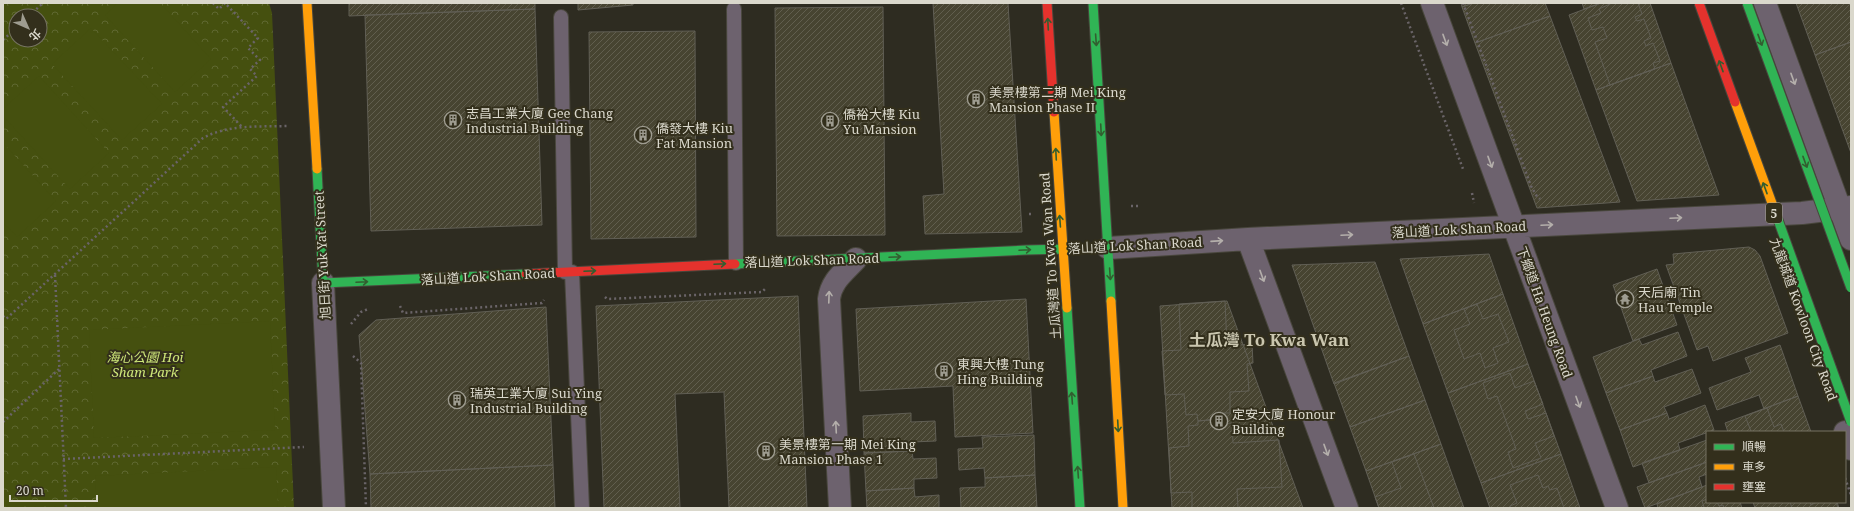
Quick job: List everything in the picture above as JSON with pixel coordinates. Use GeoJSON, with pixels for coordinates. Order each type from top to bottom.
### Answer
{"type":"FeatureCollection","features":[{"type":"Feature","properties":{"kind":"main road","name":"旭日街 Yuk Yat Street"},"geometry":{"type":"LineString","coordinates":[[307,3],[323,283]]}},
{"type":"Feature","properties":{"kind":"main road","name":"土瓜灣道 To Kwa Wan Road"},"geometry":{"type":"LineString","coordinates":[[1047,3],[1080,508]]}},
{"type":"Feature","properties":{"kind":"main road"},"geometry":{"type":"LineString","coordinates":[[1093,3],[1123,508]]}},
{"type":"Feature","properties":{"kind":"main road","name":"5"},"geometry":{"type":"LineString","coordinates":[[1699,3],[1851,422]]}},
{"type":"Feature","properties":{"kind":"main road"},"geometry":{"type":"LineString","coordinates":[[1747,3],[1851,288]]}},
{"type":"Feature","properties":{"kind":"main road","name":"落山道 Lok Shan Road"},"geometry":{"type":"LineString","coordinates":[[323,283],[736,263],[856,259],[1062,248],[1108,248]]}},
{"type":"Feature","properties":{"kind":"street","name":"下鄉道 Ha Heung Road"},"geometry":{"type":"LineString","coordinates":[[1432,3],[1617,508]]}},
{"type":"Feature","properties":{"kind":"street","name":"九龍城道 Kowloon City Road"},"geometry":{"type":"LineString","coordinates":[[1688,3],[1845,431]]}},
{"type":"Feature","properties":{"kind":"street"},"geometry":{"type":"LineString","coordinates":[[1765,3],[1846,208],[1851,239]]}},
{"type":"Feature","properties":{"kind":"street","name":"落山道 Lok Shan Road"},"geometry":{"type":"LineString","coordinates":[[1108,248],[1248,239],[1765,214],[1846,208]]}},
{"type":"Feature","properties":{"kind":"street"},"geometry":{"type":"LineString","coordinates":[[1248,239],[1348,508]]}},
{"type":"Feature","properties":{"kind":"street"},"geometry":{"type":"LineString","coordinates":[[840,508],[829,299],[830,288],[838,277],[856,259]]}},
{"type":"Feature","properties":{"kind":"street","name":"旭日街 Yuk Yat Street"},"geometry":{"type":"LineString","coordinates":[[323,283],[334,508]]}},
{"type":"Feature","properties":{"kind":"street","name":"九龍城道 Kowloon City Road"},"geometry":{"type":"LineString","coordinates":[[1846,435],[1851,449]]}},
{"type":"Feature","properties":{"kind":"lane"},"geometry":{"type":"LineString","coordinates":[[734,9],[736,263]]}},
{"type":"Feature","properties":{"kind":"lane"},"geometry":{"type":"LineString","coordinates":[[561,17],[568,272],[582,508]]}},
{"type":"Feature","properties":{"kind":"path"},"geometry":{"type":"LineString","coordinates":[[213,3],[219,9],[225,3],[258,38],[248,48],[260,60],[250,69],[257,76],[223,107],[242,127]]}},
{"type":"Feature","properties":{"kind":"path"},"geometry":{"type":"LineString","coordinates":[[1401,3],[1463,170]]}},
{"type":"Feature","properties":{"kind":"path"},"geometry":{"type":"LineString","coordinates":[[1463,3],[1531,186],[1536,195],[1545,203]]}},
{"type":"Feature","properties":{"kind":"path"},"geometry":{"type":"LineString","coordinates":[[3,316],[6,319],[203,138],[222,130],[242,127],[291,126]]}},
{"type":"Feature","properties":{"kind":"path"},"geometry":{"type":"LineString","coordinates":[[1471,192],[1474,209]]}},
{"type":"Feature","properties":{"kind":"path"},"geometry":{"type":"LineString","coordinates":[[55,274],[66,508]]}},
{"type":"Feature","properties":{"kind":"path"},"geometry":{"type":"LineString","coordinates":[[3,422],[59,369]]}},
{"type":"Feature","properties":{"kind":"path"},"geometry":{"type":"LineString","coordinates":[[63,459],[310,447]]}},
{"type":"Feature","properties":{"kind":"path"},"geometry":{"type":"LineString","coordinates":[[1846,481],[1851,495]]}},
{"type":"Feature","properties":{"kind":"green space","name":"海心公園 Hoi Sham Park"},"geometry":{"type":"Polygon","coordinates":[[[3,3],[269,3],[272,13],[294,508],[3,508],[3,3]]]}},
{"type":"Feature","properties":{"kind":"green space"},"geometry":{"type":"Polygon","coordinates":[[[118,3],[160,3],[211,59],[175,92],[105,15],[118,3]]]}},
{"type":"Feature","properties":{"kind":"green space"},"geometry":{"type":"Polygon","coordinates":[[[91,28],[162,104],[122,140],[52,64],[91,28]]]}},
{"type":"Feature","properties":{"kind":"green space"},"geometry":{"type":"Polygon","coordinates":[[[39,76],[109,153],[70,189],[3,116],[3,109],[39,76]]]}},
{"type":"Feature","properties":{"kind":"green space"},"geometry":{"type":"Polygon","coordinates":[[[3,143],[56,201],[17,237],[3,222],[3,143]]]}},
{"type":"Feature","properties":{"kind":"green space"},"geometry":{"type":"Polygon","coordinates":[[[270,321],[275,430],[94,438],[89,330],[270,321]]]}},
{"type":"Feature","properties":{"kind":"green space"},"geometry":{"type":"Polygon","coordinates":[[[276,467],[278,508],[97,508],[95,476],[276,467]]]}},
{"type":"Feature","properties":{"kind":"building"},"geometry":{"type":"Polygon","coordinates":[[[349,3],[535,3],[535,9],[349,16],[349,3]]]}},
{"type":"Feature","properties":{"kind":"building"},"geometry":{"type":"Polygon","coordinates":[[[578,3],[633,3],[633,5],[578,10],[578,3]]]}},
{"type":"Feature","properties":{"kind":"building","name":"美景樓第二期 Mei King Mansion Phase II"},"geometry":{"type":"Polygon","coordinates":[[[933,3],[1008,3],[1022,232],[925,234],[923,196],[944,194],[933,3]]]}},
{"type":"Feature","properties":{"kind":"building"},"geometry":{"type":"Polygon","coordinates":[[[1461,3],[1473,3],[1462,7],[1461,3]]]}},
{"type":"Feature","properties":{"kind":"building"},"geometry":{"type":"Polygon","coordinates":[[[1473,3],[1545,3],[1550,16],[1475,43],[1462,7],[1473,3]]]}},
{"type":"Feature","properties":{"kind":"building"},"geometry":{"type":"Polygon","coordinates":[[[1582,3],[1601,3],[1584,9],[1582,3]]]}},
{"type":"Feature","properties":{"kind":"building"},"geometry":{"type":"Polygon","coordinates":[[[1601,3],[1650,3],[1671,63],[1596,90],[1569,15],[1601,3]]]}},
{"type":"Feature","properties":{"kind":"building"},"geometry":{"type":"Polygon","coordinates":[[[1612,3],[1638,3],[1642,14],[1635,17],[1637,21],[1644,19],[1651,38],[1644,41],[1646,46],[1653,43],[1660,61],[1653,63],[1655,69],[1610,85],[1595,42],[1607,38],[1603,27],[1592,30],[1588,18],[1601,13],[1599,9],[1612,3]]]}},
{"type":"Feature","properties":{"kind":"building"},"geometry":{"type":"Polygon","coordinates":[[[1796,3],[1851,3],[1851,42],[1815,55],[1796,3]]]}},
{"type":"Feature","properties":{"kind":"building","name":"僑裕大樓 Kiu Yu Mansion"},"geometry":{"type":"Polygon","coordinates":[[[883,7],[885,235],[777,236],[775,8],[883,7]]]}},
{"type":"Feature","properties":{"kind":"building","name":"志昌工業大廈 Gee Chang Industrial Building"},"geometry":{"type":"Polygon","coordinates":[[[535,9],[542,225],[371,231],[365,15],[535,9]]]}},
{"type":"Feature","properties":{"kind":"building"},"geometry":{"type":"Polygon","coordinates":[[[1550,16],[1620,202],[1537,208],[1475,43],[1550,16]]]}},
{"type":"Feature","properties":{"kind":"building","name":"僑發大樓 Kiu Fat Mansion"},"geometry":{"type":"Polygon","coordinates":[[[695,31],[696,237],[591,239],[589,32],[695,31]]]}},
{"type":"Feature","properties":{"kind":"building"},"geometry":{"type":"Polygon","coordinates":[[[1851,42],[1851,153],[1815,55],[1851,42]]]}},
{"type":"Feature","properties":{"kind":"building"},"geometry":{"type":"Polygon","coordinates":[[[1671,63],[1719,195],[1637,201],[1596,90],[1671,63]]]}},
{"type":"Feature","properties":{"kind":"building"},"geometry":{"type":"Polygon","coordinates":[[[1749,247],[1755,250],[1760,256],[1788,333],[1713,361],[1708,346],[1697,350],[1666,265],[1674,264],[1673,254],[1749,247]]]}},
{"type":"Feature","properties":{"kind":"building"},"geometry":{"type":"Polygon","coordinates":[[[1489,254],[1503,294],[1423,324],[1400,259],[1489,254]]]}},
{"type":"Feature","properties":{"kind":"building"},"geometry":{"type":"Polygon","coordinates":[[[1375,262],[1409,356],[1334,384],[1292,265],[1375,262]]]}},
{"type":"Feature","properties":{"kind":"building"},"geometry":{"type":"Polygon","coordinates":[[[1657,269],[1677,325],[1633,341],[1613,285],[1657,269]]]}},
{"type":"Feature","properties":{"kind":"building"},"geometry":{"type":"Polygon","coordinates":[[[1503,294],[1528,364],[1448,393],[1423,324],[1503,294]]]}},
{"type":"Feature","properties":{"kind":"building","name":"美景樓第一期 Mei King Mansion Phase 1"},"geometry":{"type":"Polygon","coordinates":[[[798,296],[807,508],[729,508],[724,392],[675,394],[680,508],[604,508],[596,306],[798,296]]]}},
{"type":"Feature","properties":{"kind":"building","name":"東興大樓 Tung Hing Building"},"geometry":{"type":"Polygon","coordinates":[[[1026,299],[1033,433],[955,437],[953,386],[860,391],[856,309],[1026,299]]]}},
{"type":"Feature","properties":{"kind":"building"},"geometry":{"type":"Polygon","coordinates":[[[1225,301],[1227,346],[1252,344],[1253,363],[1247,364],[1249,391],[1230,392],[1230,413],[1219,413],[1219,419],[1198,421],[1197,414],[1186,415],[1184,394],[1165,395],[1162,351],[1181,350],[1179,304],[1225,301]]]}},
{"type":"Feature","properties":{"kind":"building","name":"定安大廈 Honour Building"},"geometry":{"type":"Polygon","coordinates":[[[1227,301],[1303,508],[1172,508],[1160,306],[1227,301]]]}},
{"type":"Feature","properties":{"kind":"building"},"geometry":{"type":"Polygon","coordinates":[[[1477,304],[1483,319],[1498,314],[1509,342],[1493,348],[1498,363],[1485,368],[1480,353],[1464,359],[1454,330],[1470,324],[1464,309],[1477,304]]]}},
{"type":"Feature","properties":{"kind":"building","name":"瑞英工業大廈 Sui Ying Industrial Building"},"geometry":{"type":"Polygon","coordinates":[[[546,307],[553,465],[370,474],[359,335],[376,320],[546,307]]]}},
{"type":"Feature","properties":{"kind":"building"},"geometry":{"type":"Polygon","coordinates":[[[1678,332],[1687,356],[1651,370],[1653,376],[1606,393],[1593,357],[1639,339],[1642,345],[1678,332]]]}},
{"type":"Feature","properties":{"kind":"building"},"geometry":{"type":"Polygon","coordinates":[[[1780,345],[1798,396],[1764,409],[1759,395],[1717,410],[1709,388],[1751,372],[1745,358],[1780,345]]]}},
{"type":"Feature","properties":{"kind":"building"},"geometry":{"type":"Polygon","coordinates":[[[1409,356],[1425,400],[1350,427],[1334,383],[1409,356]]]}},
{"type":"Feature","properties":{"kind":"building"},"geometry":{"type":"Polygon","coordinates":[[[1528,364],[1561,454],[1481,483],[1448,393],[1528,364]]]}},
{"type":"Feature","properties":{"kind":"building"},"geometry":{"type":"Polygon","coordinates":[[[1692,369],[1701,393],[1664,407],[1667,413],[1620,430],[1606,393],[1653,376],[1655,382],[1692,369]]]}},
{"type":"Feature","properties":{"kind":"building"},"geometry":{"type":"Polygon","coordinates":[[[1510,373],[1515,388],[1534,381],[1543,404],[1525,411],[1528,419],[1546,413],[1554,436],[1535,443],[1541,458],[1513,468],[1508,452],[1516,449],[1497,396],[1488,399],[1483,383],[1510,373]]]}},
{"type":"Feature","properties":{"kind":"building"},"geometry":{"type":"Polygon","coordinates":[[[1798,396],[1811,431],[1728,431],[1725,423],[1798,396]]]}},
{"type":"Feature","properties":{"kind":"building"},"geometry":{"type":"Polygon","coordinates":[[[1425,400],[1441,444],[1366,471],[1350,427],[1425,400]]]}},
{"type":"Feature","properties":{"kind":"building"},"geometry":{"type":"Polygon","coordinates":[[[1705,405],[1714,430],[1706,431],[1706,433],[1678,443],[1680,450],[1633,467],[1620,430],[1667,413],[1669,419],[1705,405]]]}},
{"type":"Feature","properties":{"kind":"building"},"geometry":{"type":"Polygon","coordinates":[[[1767,408],[1774,427],[1781,424],[1784,431],[1751,431],[1745,416],[1767,408]]]}},
{"type":"Feature","properties":{"kind":"building"},"geometry":{"type":"Polygon","coordinates":[[[911,413],[911,422],[935,421],[936,441],[912,442],[912,451],[864,453],[863,416],[911,413]]]}},
{"type":"Feature","properties":{"kind":"building"},"geometry":{"type":"Polygon","coordinates":[[[1219,419],[1219,424],[1232,423],[1233,443],[1279,440],[1282,487],[1237,489],[1238,508],[1192,508],[1192,492],[1171,493],[1169,448],[1189,446],[1188,426],[1198,425],[1198,421],[1219,419]]]}},
{"type":"Feature","properties":{"kind":"building"},"geometry":{"type":"Polygon","coordinates":[[[1034,435],[1035,475],[985,478],[984,468],[959,470],[958,449],[983,448],[982,437],[1034,435]]]}},
{"type":"Feature","properties":{"kind":"building"},"geometry":{"type":"Polygon","coordinates":[[[1706,440],[1706,462],[1649,483],[1642,463],[1706,440]]]}},
{"type":"Feature","properties":{"kind":"building"},"geometry":{"type":"Polygon","coordinates":[[[1441,444],[1464,508],[1379,508],[1366,471],[1441,444]]]}},
{"type":"Feature","properties":{"kind":"building"},"geometry":{"type":"Polygon","coordinates":[[[912,451],[913,459],[936,458],[937,478],[914,479],[914,488],[866,491],[864,453],[912,451]]]}},
{"type":"Feature","properties":{"kind":"building"},"geometry":{"type":"Polygon","coordinates":[[[1414,454],[1434,508],[1379,508],[1375,497],[1401,488],[1392,462],[1414,454]]]}},
{"type":"Feature","properties":{"kind":"building"},"geometry":{"type":"Polygon","coordinates":[[[1561,454],[1580,508],[1490,508],[1481,483],[1561,454]]]}},
{"type":"Feature","properties":{"kind":"building"},"geometry":{"type":"Polygon","coordinates":[[[1706,462],[1706,474],[1699,477],[1702,487],[1645,508],[1637,487],[1706,462]]]}},
{"type":"Feature","properties":{"kind":"building"},"geometry":{"type":"Polygon","coordinates":[[[553,465],[555,508],[371,508],[370,474],[553,465]]]}},
{"type":"Feature","properties":{"kind":"building"},"geometry":{"type":"Polygon","coordinates":[[[1035,475],[1037,508],[961,508],[960,488],[985,487],[985,478],[1035,475]]]}},
{"type":"Feature","properties":{"kind":"building"},"geometry":{"type":"Polygon","coordinates":[[[1538,475],[1543,488],[1548,486],[1550,490],[1557,488],[1564,508],[1511,508],[1510,506],[1517,503],[1510,485],[1538,475]]]}},
{"type":"Feature","properties":{"kind":"building"},"geometry":{"type":"Polygon","coordinates":[[[1706,485],[1706,503],[1740,503],[1742,508],[1658,508],[1657,504],[1706,485]]]}},
{"type":"Feature","properties":{"kind":"building"},"geometry":{"type":"Polygon","coordinates":[[[914,488],[915,497],[939,495],[939,508],[867,508],[866,491],[914,488]]]}},
{"type":"Feature","properties":{"kind":"building"},"geometry":{"type":"Polygon","coordinates":[[[1706,499],[1706,503],[1718,503],[1719,506],[1723,505],[1724,508],[1702,508],[1704,507],[1702,501],[1706,499]]]}},
{"type":"Feature","properties":{"kind":"building"},"geometry":{"type":"Polygon","coordinates":[[[1753,503],[1837,503],[1839,508],[1755,508],[1753,503]]]}},
{"type":"Feature","properties":{"kind":"building"},"geometry":{"type":"Polygon","coordinates":[[[1790,503],[1810,503],[1811,505],[1815,503],[1836,503],[1838,508],[1792,508],[1790,503]]]}},
{"type":"Feature","properties":{"kind":"traffic: fast"},"geometry":{"type":"LineString","coordinates":[[1093,3],[1111,301]]}},
{"type":"Feature","properties":{"kind":"traffic: fast"},"geometry":{"type":"LineString","coordinates":[[1747,3],[1851,288]]}},
{"type":"Feature","properties":{"kind":"traffic: fast"},"geometry":{"type":"LineString","coordinates":[[317,169],[323,283],[526,274]]}},
{"type":"Feature","properties":{"kind":"traffic: fast"},"geometry":{"type":"LineString","coordinates":[[1777,217],[1851,422]]}},
{"type":"Feature","properties":{"kind":"traffic: fast"},"geometry":{"type":"LineString","coordinates":[[735,264],[1026,250],[1108,248]]}},
{"type":"Feature","properties":{"kind":"traffic: fast"},"geometry":{"type":"LineString","coordinates":[[1067,308],[1080,508]]}},
{"type":"Feature","properties":{"kind":"traffic: slow"},"geometry":{"type":"LineString","coordinates":[[307,3],[317,169]]}},
{"type":"Feature","properties":{"kind":"traffic: slow"},"geometry":{"type":"LineString","coordinates":[[1735,102],[1777,217]]}},
{"type":"Feature","properties":{"kind":"traffic: slow"},"geometry":{"type":"LineString","coordinates":[[1054,112],[1067,308]]}},
{"type":"Feature","properties":{"kind":"traffic: slow"},"geometry":{"type":"LineString","coordinates":[[1111,301],[1123,508]]}},
{"type":"Feature","properties":{"kind":"traffic: jam"},"geometry":{"type":"LineString","coordinates":[[1047,3],[1054,112]]}},
{"type":"Feature","properties":{"kind":"traffic: jam"},"geometry":{"type":"LineString","coordinates":[[1699,3],[1735,102]]}},
{"type":"Feature","properties":{"kind":"traffic: jam"},"geometry":{"type":"LineString","coordinates":[[526,274],[735,264]]}},
{"type":"Feature","properties":{"kind":"place","name":"美景樓第二期 Mei King Mansion Phase II"},"geometry":{"type":"Point","coordinates":[976,99]}},
{"type":"Feature","properties":{"kind":"place","name":"志昌工業大廈 Gee Chang Industrial Building"},"geometry":{"type":"Point","coordinates":[453,120]}},
{"type":"Feature","properties":{"kind":"place","name":"僑裕大樓 Kiu Yu Mansion"},"geometry":{"type":"Point","coordinates":[830,121]}},
{"type":"Feature","properties":{"kind":"place","name":"僑發大樓 Kiu Fat Mansion"},"geometry":{"type":"Point","coordinates":[643,135]}},
{"type":"Feature","properties":{"kind":"place","name":"天后廟 Tin Hau Temple"},"geometry":{"type":"Point","coordinates":[1625,299]}},
{"type":"Feature","properties":{"kind":"place","name":"東興大樓 Tung Hing Building"},"geometry":{"type":"Point","coordinates":[944,371]}},
{"type":"Feature","properties":{"kind":"place","name":"瑞英工業大廈 Sui Ying Industrial Building"},"geometry":{"type":"Point","coordinates":[457,400]}},
{"type":"Feature","properties":{"kind":"place","name":"定安大廈 Honour Building"},"geometry":{"type":"Point","coordinates":[1219,421]}},
{"type":"Feature","properties":{"kind":"place","name":"美景樓第一期 Mei King Mansion Phase 1"},"geometry":{"type":"Point","coordinates":[766,451]}},
{"type":"Feature","properties":{"kind":"district","name":"土瓜灣 To Kwa Wan"},"geometry":{"type":"Point","coordinates":[1269,339]}}]}
